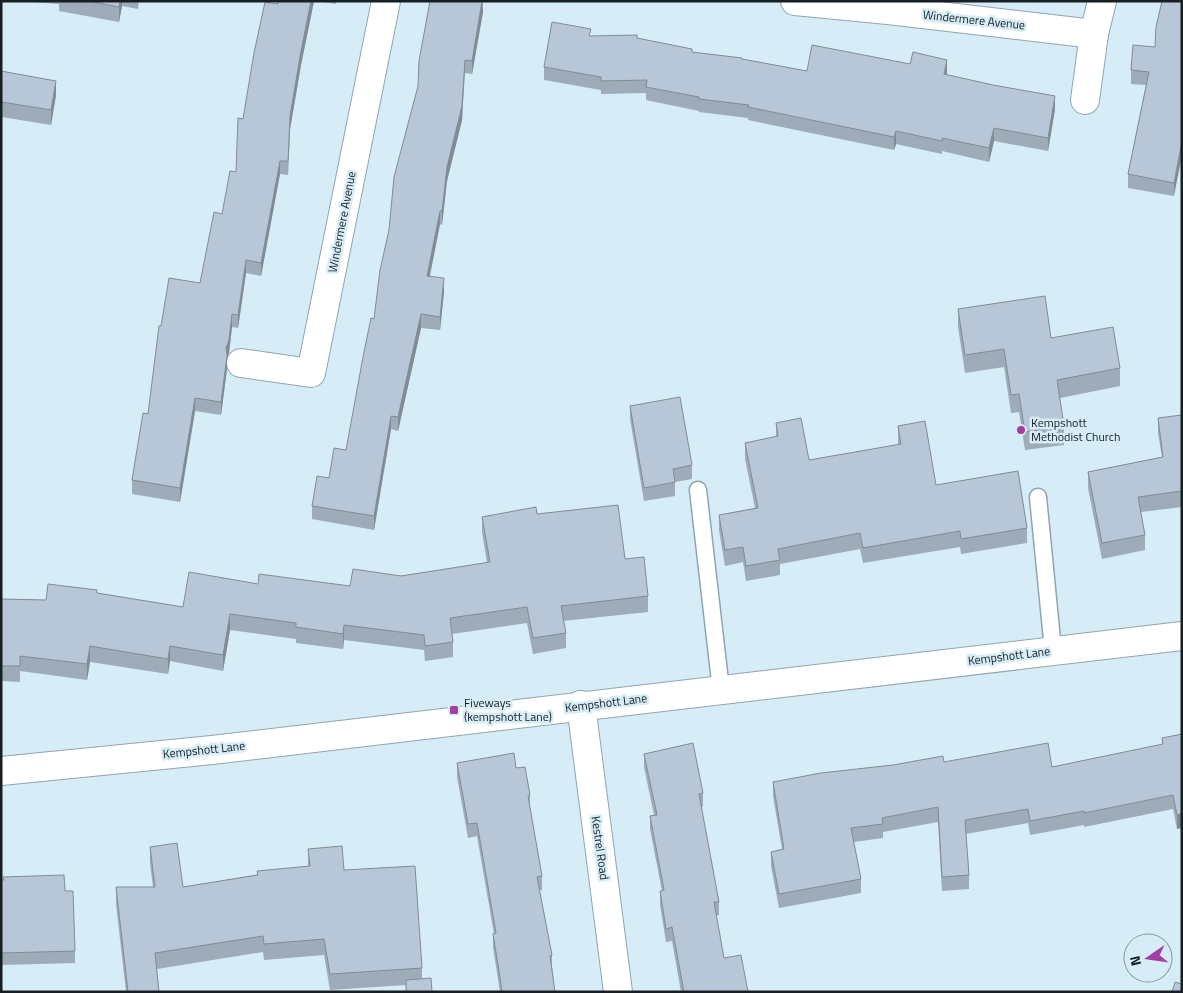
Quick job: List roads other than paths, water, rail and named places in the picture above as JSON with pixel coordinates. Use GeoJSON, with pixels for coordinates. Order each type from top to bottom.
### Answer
{"type":"FeatureCollection","features":[{"type":"Feature","properties":{"kind":"street","name":"Windermere Avenue"},"geometry":{"type":"LineString","coordinates":[[241,363],[311,373],[386,1]]}},
{"type":"Feature","properties":{"kind":"street","name":"Windermere Avenue"},"geometry":{"type":"LineString","coordinates":[[795,1],[1094,34]]}},
{"type":"Feature","properties":{"kind":"street"},"geometry":{"type":"LineString","coordinates":[[1085,100],[1094,34],[1102,1]]}},
{"type":"Feature","properties":{"kind":"street","name":"Kempshott Lane"},"geometry":{"type":"LineString","coordinates":[[1,771],[212,750],[581,705],[1182,636]]}},
{"type":"Feature","properties":{"kind":"street","name":"Kestrel Road"},"geometry":{"type":"LineString","coordinates":[[581,705],[618,992]]}},
{"type":"Feature","properties":{"kind":"lane"},"geometry":{"type":"LineString","coordinates":[[698,490],[721,690]]}},
{"type":"Feature","properties":{"kind":"lane"},"geometry":{"type":"LineString","coordinates":[[1038,497],[1053,650]]}},
{"type":"Feature","properties":{"kind":"place","name":"Kempshott Methodist Church"},"geometry":{"type":"Point","coordinates":[1021,430]}},
{"type":"Feature","properties":{"kind":"place","name":"Fiveways (kempshott Lane)"},"geometry":{"type":"Point","coordinates":[454,710]}}]}
